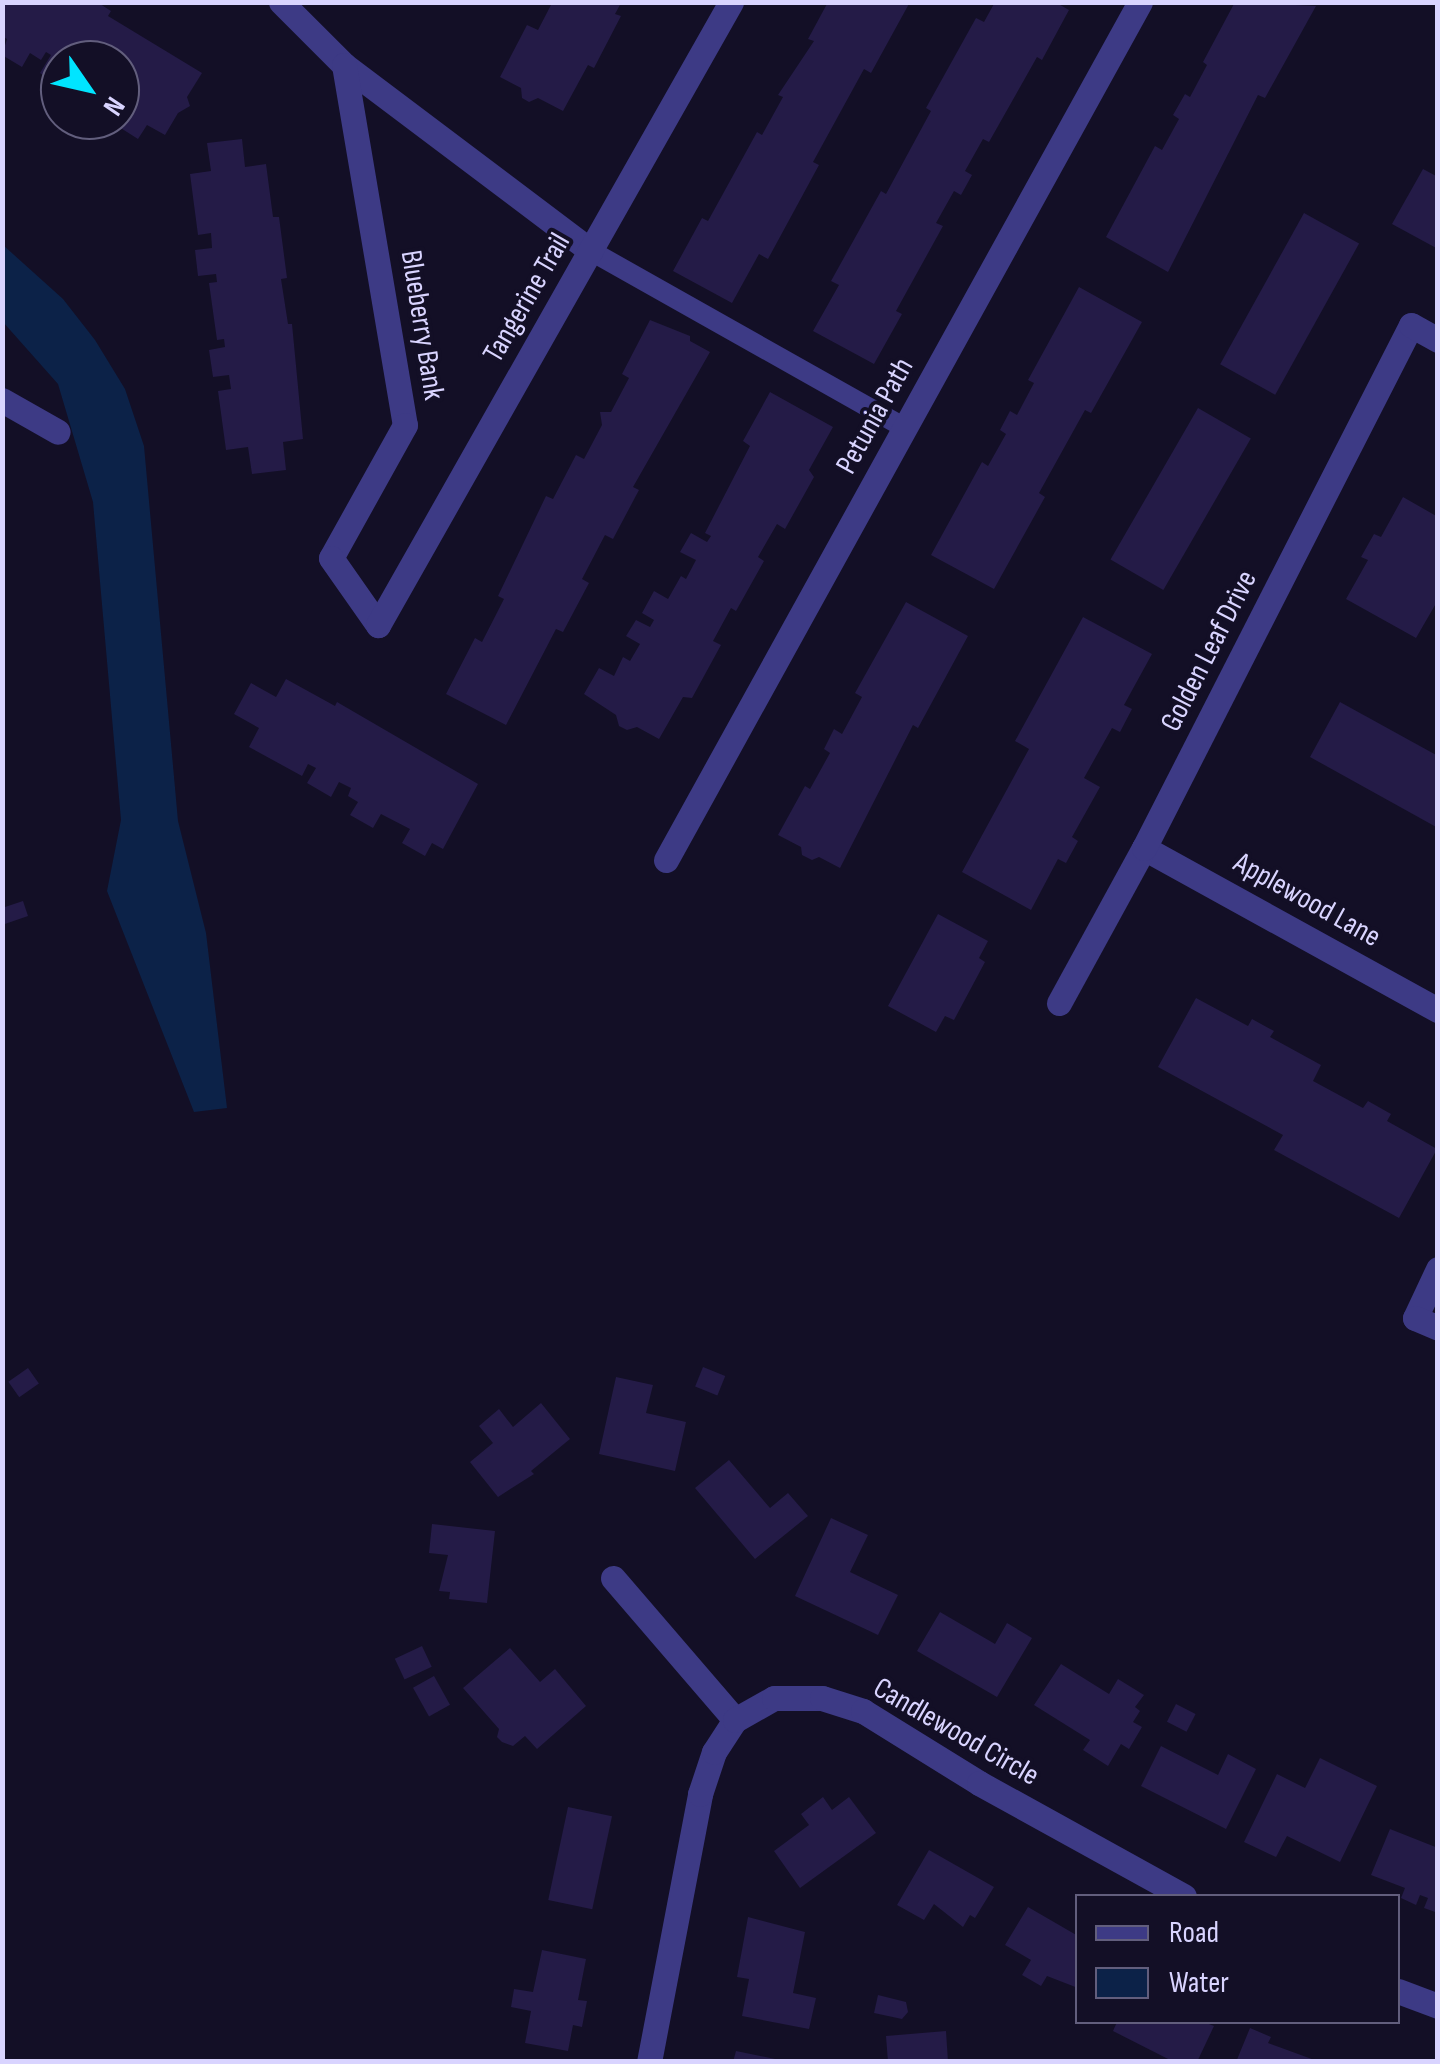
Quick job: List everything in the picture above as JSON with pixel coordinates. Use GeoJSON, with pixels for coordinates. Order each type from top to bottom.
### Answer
{"type":"FeatureCollection","features":[{"type":"Feature","properties":{"kind":"street"},"geometry":{"type":"LineString","coordinates":[[281,2],[344,65],[591,252]]}},
{"type":"Feature","properties":{"kind":"street","name":"Tangerine Trail"},"geometry":{"type":"LineString","coordinates":[[378,625],[731,2]]}},
{"type":"Feature","properties":{"kind":"street","name":"Petunia Path"},"geometry":{"type":"LineString","coordinates":[[666,860],[1140,2]]}},
{"type":"Feature","properties":{"kind":"street","name":"Blueberry Bank"},"geometry":{"type":"LineString","coordinates":[[344,65],[405,425],[331,558],[378,625]]}},
{"type":"Feature","properties":{"kind":"street","name":"Golden Leaf Drive"},"geometry":{"type":"LineString","coordinates":[[1060,1003],[1144,848],[1411,325],[1438,340]]}},
{"type":"Feature","properties":{"kind":"street"},"geometry":{"type":"LineString","coordinates":[[2,400],[58,432]]}},
{"type":"Feature","properties":{"kind":"street","name":"Applewood Lane"},"geometry":{"type":"LineString","coordinates":[[1144,848],[1438,1010]]}},
{"type":"Feature","properties":{"kind":"street"},"geometry":{"type":"LineString","coordinates":[[1426,1324],[1438,1269]]}},
{"type":"Feature","properties":{"kind":"street"},"geometry":{"type":"LineString","coordinates":[[612,1578],[735,1720],[714,1752],[700,1794],[650,2062]]}},
{"type":"Feature","properties":{"kind":"street","name":"Candlewood Circle"},"geometry":{"type":"LineString","coordinates":[[735,1720],[774,1698],[822,1698],[863,1711],[995,1792],[1180,1894]]}},
{"type":"Feature","properties":{"kind":"street"},"geometry":{"type":"LineString","coordinates":[[1400,1991],[1438,2006]]}},
{"type":"Feature","properties":{"kind":"lane"},"geometry":{"type":"LineString","coordinates":[[591,252],[905,428]]}},
{"type":"Feature","properties":{"kind":"water"},"geometry":{"type":"Polygon","coordinates":[[[3,245],[63,299],[95,340],[125,389],[144,446],[178,821],[206,933],[227,1108],[194,1112],[107,891],[121,820],[93,502],[58,384],[3,322],[3,245]]]}},
{"type":"Feature","properties":{"kind":"building"},"geometry":{"type":"Polygon","coordinates":[[[2,2],[97,2],[111,11],[108,16],[202,73],[187,97],[190,106],[178,113],[165,135],[147,125],[140,136],[140,40],[40,40],[40,59],[30,53],[22,67],[2,55],[7,39],[2,36],[2,2]]]}},
{"type":"Feature","properties":{"kind":"building"},"geometry":{"type":"Polygon","coordinates":[[[828,2],[910,2],[871,73],[864,69],[813,162],[819,165],[768,259],[759,254],[732,303],[673,271],[702,218],[708,221],[757,132],[762,135],[783,97],[778,95],[814,41],[808,39],[828,2]]]}},
{"type":"Feature","properties":{"kind":"building"},"geometry":{"type":"Polygon","coordinates":[[[995,2],[1055,2],[1069,10],[1042,60],[1037,57],[989,142],[983,139],[965,171],[972,175],[961,195],[954,191],[936,223],[943,226],[896,311],[902,314],[874,364],[813,331],[839,285],[831,281],[881,191],[886,194],[931,111],[926,108],[976,18],[984,22],[995,2]]]}},
{"type":"Feature","properties":{"kind":"building"},"geometry":{"type":"Polygon","coordinates":[[[1235,2],[1316,6],[1265,98],[1258,95],[1168,272],[1106,237],[1155,146],[1162,150],[1179,119],[1173,115],[1185,94],[1190,97],[1207,65],[1203,62],[1235,2]]]}},
{"type":"Feature","properties":{"kind":"building"},"geometry":{"type":"Polygon","coordinates":[[[552,3],[621,3],[615,14],[621,16],[594,68],[588,65],[563,111],[538,98],[529,102],[522,98],[521,88],[500,77],[527,25],[538,30],[552,3]]]}},
{"type":"Feature","properties":{"kind":"building"},"geometry":{"type":"Polygon","coordinates":[[[242,139],[245,167],[266,164],[273,217],[279,217],[287,278],[281,279],[288,324],[292,324],[303,439],[283,442],[286,470],[252,474],[248,447],[226,450],[218,391],[231,389],[229,375],[213,377],[209,350],[225,347],[224,339],[217,340],[209,283],[217,282],[216,274],[198,276],[195,250],[212,248],[211,233],[198,235],[190,174],[211,171],[207,143],[242,139]]]}},
{"type":"Feature","properties":{"kind":"building"},"geometry":{"type":"Polygon","coordinates":[[[1423,169],[1438,177],[1438,249],[1392,224],[1423,169]]]}},
{"type":"Feature","properties":{"kind":"building"},"geometry":{"type":"Polygon","coordinates":[[[1304,213],[1359,244],[1275,395],[1220,364],[1304,213]]]}},
{"type":"Feature","properties":{"kind":"building"},"geometry":{"type":"Polygon","coordinates":[[[1079,287],[1142,322],[1091,413],[1085,410],[1039,493],[1045,497],[994,589],[931,555],[982,462],[988,466],[1006,434],[1000,430],[1010,411],[1017,415],[1034,383],[1028,380],[1079,287]]]}},
{"type":"Feature","properties":{"kind":"building"},"geometry":{"type":"Polygon","coordinates":[[[650,320],[690,336],[690,341],[710,352],[633,487],[639,490],[613,539],[605,535],[582,579],[589,583],[563,632],[556,629],[506,725],[446,694],[475,638],[482,642],[504,599],[498,596],[546,496],[553,499],[576,455],[584,459],[602,425],[600,412],[611,412],[629,378],[622,374],[650,320]]]}},
{"type":"Feature","properties":{"kind":"building"},"geometry":{"type":"Polygon","coordinates":[[[770,392],[833,427],[809,470],[814,477],[785,529],[777,524],[758,557],[764,561],[736,611],[731,608],[713,641],[721,645],[692,698],[683,697],[659,739],[637,727],[627,730],[619,726],[616,715],[584,694],[599,668],[614,676],[623,657],[630,661],[640,644],[626,636],[636,620],[650,627],[654,620],[642,613],[654,591],[668,599],[681,576],[686,579],[696,560],[680,552],[691,533],[707,542],[711,536],[705,533],[750,446],[743,441],[770,392]]]}},
{"type":"Feature","properties":{"kind":"building"},"geometry":{"type":"Polygon","coordinates":[[[1198,408],[1251,438],[1163,590],[1110,560],[1198,408]]]}},
{"type":"Feature","properties":{"kind":"building"},"geometry":{"type":"Polygon","coordinates":[[[1403,497],[1438,517],[1438,600],[1416,638],[1346,599],[1368,560],[1361,557],[1374,534],[1381,537],[1403,497]]]}},
{"type":"Feature","properties":{"kind":"building"},"geometry":{"type":"Polygon","coordinates":[[[906,602],[968,636],[918,728],[913,725],[840,868],[819,857],[812,860],[802,855],[801,847],[778,835],[805,786],[810,789],[830,753],[824,749],[834,729],[842,734],[862,697],[855,693],[906,602]]]}},
{"type":"Feature","properties":{"kind":"building"},"geometry":{"type":"Polygon","coordinates":[[[1083,617],[1152,654],[1124,705],[1132,709],[1120,732],[1112,728],[1084,778],[1100,787],[1072,837],[1078,841],[1066,863],[1058,859],[1031,910],[962,872],[1029,749],[1015,741],[1083,617]]]}},
{"type":"Feature","properties":{"kind":"building"},"geometry":{"type":"Polygon","coordinates":[[[286,679],[335,706],[337,702],[478,784],[443,849],[432,843],[425,856],[402,843],[410,829],[381,814],[373,828],[350,815],[358,802],[348,796],[351,788],[339,782],[331,797],[307,783],[316,768],[308,764],[302,776],[249,747],[259,728],[234,714],[251,683],[276,697],[286,679]]]}},
{"type":"Feature","properties":{"kind":"building"},"geometry":{"type":"Polygon","coordinates":[[[1340,702],[1438,756],[1438,828],[1310,757],[1340,702]]]}},
{"type":"Feature","properties":{"kind":"building"},"geometry":{"type":"Polygon","coordinates":[[[23,901],[28,916],[2,925],[2,908],[23,901]]]}},
{"type":"Feature","properties":{"kind":"building"},"geometry":{"type":"Polygon","coordinates":[[[938,914],[988,941],[979,958],[985,962],[954,1020],[945,1016],[936,1032],[888,1006],[938,914]]]}},
{"type":"Feature","properties":{"kind":"building"},"geometry":{"type":"Polygon","coordinates":[[[1196,998],[1248,1026],[1252,1019],[1274,1031],[1270,1037],[1321,1065],[1313,1081],[1363,1108],[1368,1101],[1391,1114],[1387,1121],[1437,1149],[1399,1218],[1274,1150],[1283,1135],[1158,1067],[1196,998]]]}},
{"type":"Feature","properties":{"kind":"building"},"geometry":{"type":"Polygon","coordinates":[[[703,1367],[725,1376],[717,1395],[695,1386],[703,1367]]]}},
{"type":"Feature","properties":{"kind":"building"},"geometry":{"type":"Polygon","coordinates":[[[28,1368],[39,1384],[19,1397],[8,1382],[28,1368]]]}},
{"type":"Feature","properties":{"kind":"building"},"geometry":{"type":"Polygon","coordinates":[[[616,1377],[653,1385],[646,1413],[686,1422],[675,1471],[599,1454],[616,1377]]]}},
{"type":"Feature","properties":{"kind":"building"},"geometry":{"type":"Polygon","coordinates":[[[541,1403],[570,1439],[531,1471],[534,1474],[498,1497],[470,1462],[493,1443],[479,1426],[499,1409],[513,1427],[541,1403]]]}},
{"type":"Feature","properties":{"kind":"building"},"geometry":{"type":"Polygon","coordinates":[[[729,1460],[770,1508],[788,1493],[808,1516],[755,1559],[695,1488],[729,1460]]]}},
{"type":"Feature","properties":{"kind":"building"},"geometry":{"type":"Polygon","coordinates":[[[831,1518],[868,1535],[850,1572],[898,1595],[878,1635],[795,1596],[831,1518]]]}},
{"type":"Feature","properties":{"kind":"building"},"geometry":{"type":"Polygon","coordinates":[[[432,1524],[495,1531],[487,1603],[449,1599],[450,1592],[439,1591],[448,1555],[429,1553],[432,1524]]]}},
{"type":"Feature","properties":{"kind":"building"},"geometry":{"type":"Polygon","coordinates":[[[940,1612],[995,1644],[1007,1623],[1032,1638],[997,1697],[917,1651],[940,1612]]]}},
{"type":"Feature","properties":{"kind":"building"},"geometry":{"type":"Polygon","coordinates":[[[422,1646],[432,1667],[405,1680],[395,1659],[422,1646]]]}},
{"type":"Feature","properties":{"kind":"building"},"geometry":{"type":"Polygon","coordinates":[[[510,1648],[540,1682],[555,1669],[586,1706],[537,1749],[525,1736],[513,1746],[502,1742],[497,1737],[499,1729],[463,1688],[510,1648]]]}},
{"type":"Feature","properties":{"kind":"building"},"geometry":{"type":"Polygon","coordinates":[[[1061,1664],[1109,1694],[1118,1679],[1144,1695],[1135,1707],[1140,1711],[1133,1722],[1142,1727],[1129,1749],[1121,1744],[1108,1766],[1083,1750],[1090,1740],[1034,1705],[1061,1664]]]}},
{"type":"Feature","properties":{"kind":"building"},"geometry":{"type":"Polygon","coordinates":[[[434,1676],[450,1705],[429,1716],[413,1688],[434,1676]]]}},
{"type":"Feature","properties":{"kind":"building"},"geometry":{"type":"Polygon","coordinates":[[[1176,1704],[1196,1714],[1187,1732],[1167,1722],[1176,1704]]]}},
{"type":"Feature","properties":{"kind":"building"},"geometry":{"type":"Polygon","coordinates":[[[1161,1746],[1218,1775],[1228,1754],[1256,1769],[1226,1829],[1141,1786],[1161,1746]]]}},
{"type":"Feature","properties":{"kind":"building"},"geometry":{"type":"Polygon","coordinates":[[[1320,1758],[1377,1786],[1340,1862],[1287,1836],[1276,1857],[1244,1842],[1277,1774],[1305,1788],[1320,1758]]]}},
{"type":"Feature","properties":{"kind":"building"},"geometry":{"type":"Polygon","coordinates":[[[823,1797],[832,1810],[849,1797],[876,1833],[800,1888],[774,1851],[809,1825],[801,1814],[823,1797]]]}},
{"type":"Feature","properties":{"kind":"building"},"geometry":{"type":"Polygon","coordinates":[[[568,1807],[612,1816],[592,1909],[548,1900],[568,1807]]]}},
{"type":"Feature","properties":{"kind":"building"},"geometry":{"type":"Polygon","coordinates":[[[1390,1829],[1438,1848],[1438,1913],[1424,1908],[1428,1898],[1420,1895],[1416,1905],[1401,1898],[1405,1888],[1371,1875],[1390,1829]]]}},
{"type":"Feature","properties":{"kind":"building"},"geometry":{"type":"Polygon","coordinates":[[[929,1850],[994,1887],[975,1918],[970,1915],[963,1927],[934,1904],[924,1920],[897,1905],[929,1850]]]}},
{"type":"Feature","properties":{"kind":"building"},"geometry":{"type":"Polygon","coordinates":[[[1028,1907],[1075,1934],[1075,1987],[1047,1976],[1041,1986],[1022,1975],[1031,1960],[1005,1945],[1028,1907]]]}},
{"type":"Feature","properties":{"kind":"building"},"geometry":{"type":"Polygon","coordinates":[[[748,1917],[805,1932],[793,1993],[816,1998],[809,2029],[742,2016],[749,1979],[737,1977],[748,1917]]]}},
{"type":"Feature","properties":{"kind":"building"},"geometry":{"type":"Polygon","coordinates":[[[542,1950],[586,1959],[578,2000],[587,2001],[582,2027],[573,2025],[568,2051],[525,2043],[531,2011],[511,2007],[514,1989],[533,1992],[542,1950]]]}},
{"type":"Feature","properties":{"kind":"building"},"geometry":{"type":"Polygon","coordinates":[[[878,1995],[906,2002],[908,2012],[902,2019],[874,2013],[878,1995]]]}},
{"type":"Feature","properties":{"kind":"building"},"geometry":{"type":"Polygon","coordinates":[[[1116,2024],[1214,2026],[1197,2062],[1174,2062],[1113,2031],[1116,2024]]]}},
{"type":"Feature","properties":{"kind":"building"},"geometry":{"type":"Polygon","coordinates":[[[1250,2028],[1271,2037],[1268,2043],[1320,2062],[1236,2062],[1250,2028]]]}},
{"type":"Feature","properties":{"kind":"building"},"geometry":{"type":"Polygon","coordinates":[[[946,2031],[948,2062],[888,2062],[886,2036],[946,2031]]]}},
{"type":"Feature","properties":{"kind":"building"},"geometry":{"type":"Polygon","coordinates":[[[736,2051],[780,2060],[780,2062],[733,2062],[736,2051]]]}}]}
